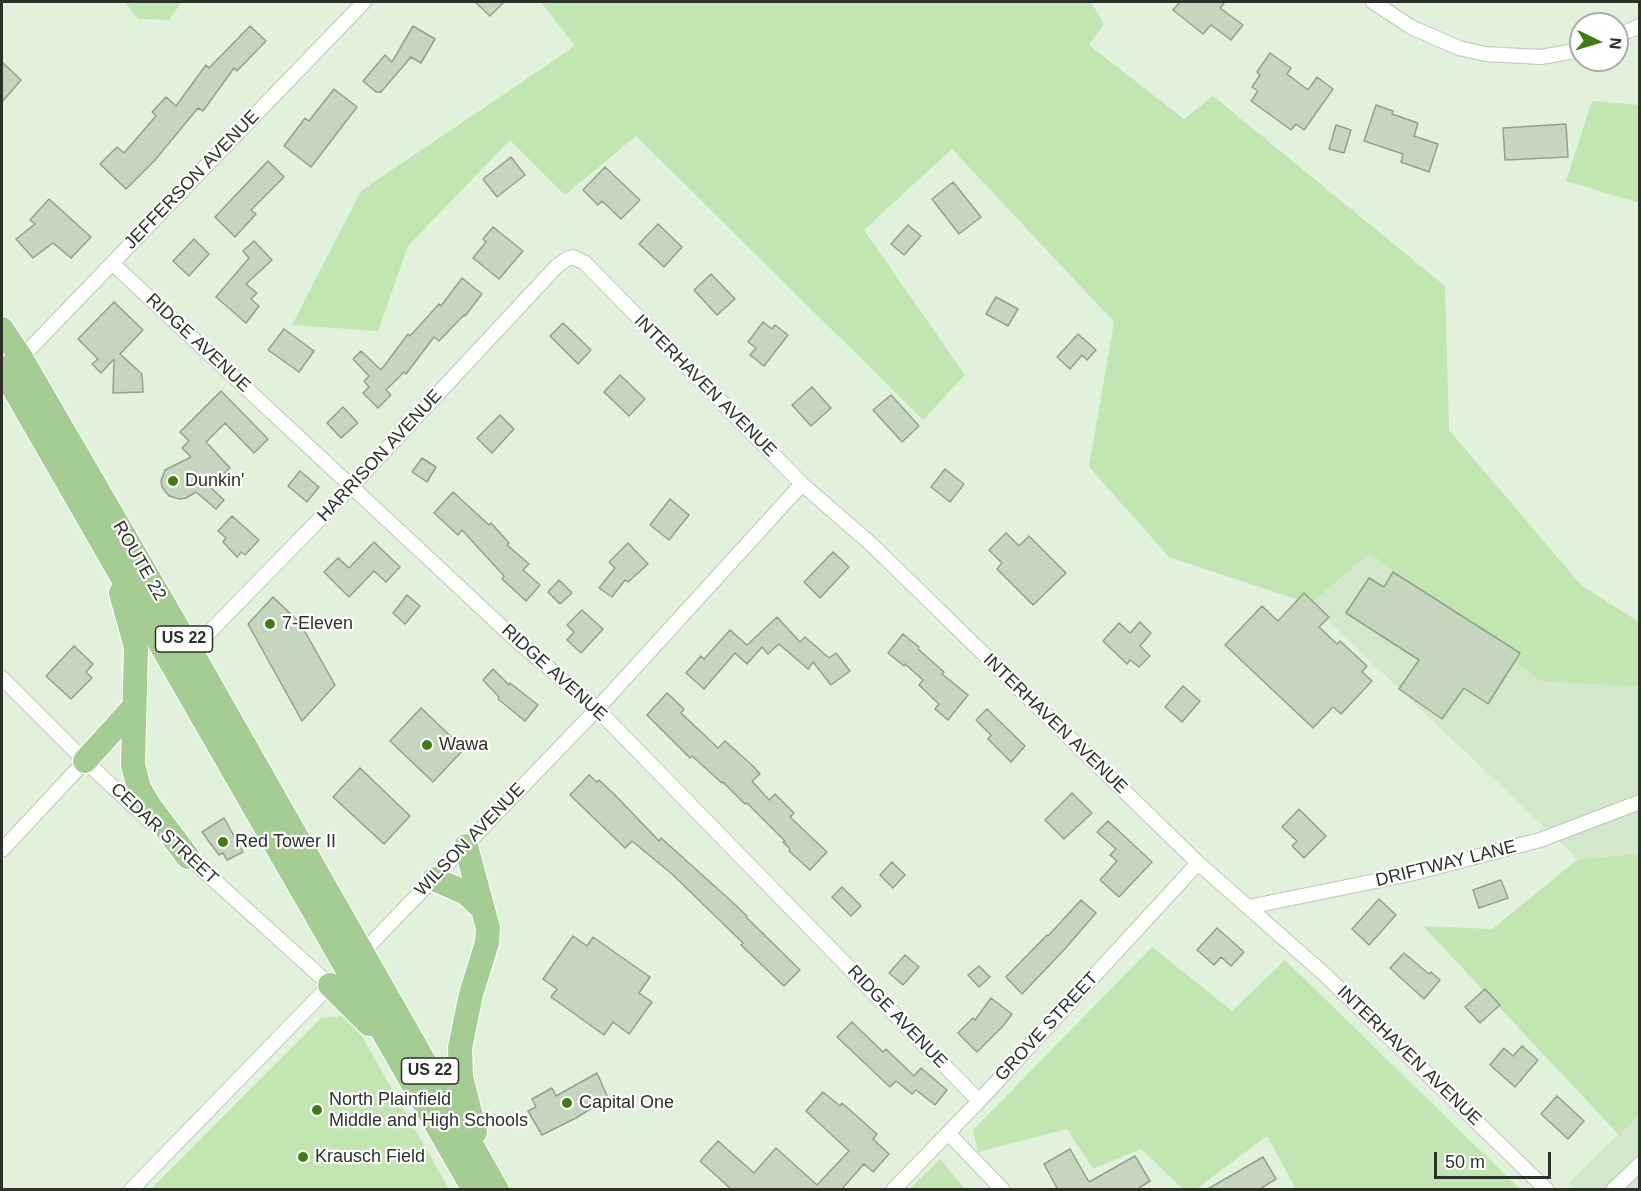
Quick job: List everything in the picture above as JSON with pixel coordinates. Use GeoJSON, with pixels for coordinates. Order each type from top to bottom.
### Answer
{"type":"FeatureCollection","features":[{"type":"Feature","properties":{"kind":"highway","name":"ROUTE 22"},"geometry":{"type":"LineString","coordinates":[[2,329],[7,369],[191,651],[346,968]]}},
{"type":"Feature","properties":{"kind":"highway","name":"US 22"},"geometry":{"type":"LineString","coordinates":[[7,369],[112,562],[474,1190]]}},
{"type":"Feature","properties":{"kind":"highway"},"geometry":{"type":"LineString","coordinates":[[112,562],[136,647],[133,765],[139,788],[148,804],[188,857]]}},
{"type":"Feature","properties":{"kind":"highway"},"geometry":{"type":"LineString","coordinates":[[85,761],[134,708]]}},
{"type":"Feature","properties":{"kind":"highway"},"geometry":{"type":"LineString","coordinates":[[466,846],[488,928],[487,943],[463,1029],[460,1048],[461,1077],[479,1145],[498,1190]]}},
{"type":"Feature","properties":{"kind":"highway"},"geometry":{"type":"LineString","coordinates":[[434,879],[466,893],[483,909]]}},
{"type":"Feature","properties":{"kind":"highway","name":"US 22"},"geometry":{"type":"LineString","coordinates":[[346,968],[498,1190]]}},
{"type":"Feature","properties":{"kind":"street","name":"JEFFERSON AVENUE"},"geometry":{"type":"LineString","coordinates":[[7,369],[364,2]]}},
{"type":"Feature","properties":{"kind":"street"},"geometry":{"type":"LineString","coordinates":[[1374,2],[1411,27],[1459,48],[1485,54],[1541,57],[1569,52]]}},
{"type":"Feature","properties":{"kind":"street","name":"INTERHAVEN AVENUE"},"geometry":{"type":"LineString","coordinates":[[567,259],[573,257],[585,263],[802,484],[871,544],[1198,863],[1323,973],[1547,1190]]}},
{"type":"Feature","properties":{"kind":"street","name":"HARRISON AVENUE"},"geometry":{"type":"LineString","coordinates":[[191,651],[351,488],[557,266],[567,259]]}},
{"type":"Feature","properties":{"kind":"street","name":"RIDGE AVENUE"},"geometry":{"type":"LineString","coordinates":[[112,263],[516,640],[597,709],[979,1101]]}},
{"type":"Feature","properties":{"kind":"street","name":"WILSON AVENUE"},"geometry":{"type":"LineString","coordinates":[[131,1190],[597,709],[802,484]]}},
{"type":"Feature","properties":{"kind":"street","name":"CEDAR STREET"},"geometry":{"type":"LineString","coordinates":[[2,678],[85,761],[188,857],[346,968]]}},
{"type":"Feature","properties":{"kind":"street"},"geometry":{"type":"LineString","coordinates":[[2,850],[85,761]]}},
{"type":"Feature","properties":{"kind":"street","name":"DRIFTWAY LANE"},"geometry":{"type":"LineString","coordinates":[[1248,907],[1410,874],[1540,840],[1640,802]]}},
{"type":"Feature","properties":{"kind":"street","name":"GROVE STREET"},"geometry":{"type":"LineString","coordinates":[[893,1190],[979,1101],[1198,863]]}},
{"type":"Feature","properties":{"kind":"street"},"geometry":{"type":"LineString","coordinates":[[948,1133],[1003,1190]]}},
{"type":"Feature","properties":{"kind":"street"},"geometry":{"type":"LineString","coordinates":[[1613,1190],[1640,1164]]}},
{"type":"Feature","properties":{"kind":"shaded area"},"geometry":{"type":"Polygon","coordinates":[[[1370,553],[1540,681],[1639,687],[1639,854],[1578,859],[1311,605],[1370,553]]]}},
{"type":"Feature","properties":{"kind":"shaded area"},"geometry":{"type":"Polygon","coordinates":[[[1639,1115],[1639,1189],[1575,1189],[1568,1183],[1639,1115]]]}},
{"type":"Feature","properties":{"kind":"green space"},"geometry":{"type":"Polygon","coordinates":[[[125,2],[182,2],[169,20],[138,19],[125,2]]]}},
{"type":"Feature","properties":{"kind":"green space"},"geometry":{"type":"Polygon","coordinates":[[[541,2],[1091,2],[1104,24],[1089,45],[1184,119],[1213,96],[1445,286],[1449,430],[1581,585],[1639,622],[1639,687],[1540,681],[1370,553],[1311,604],[1169,557],[1089,467],[1114,322],[952,149],[864,230],[965,375],[923,420],[636,136],[565,195],[510,140],[408,246],[378,331],[292,325],[361,191],[575,46],[541,2]]]}},
{"type":"Feature","properties":{"kind":"green space"},"geometry":{"type":"Polygon","coordinates":[[[1592,101],[1639,105],[1639,203],[1566,181],[1592,101]]]}},
{"type":"Feature","properties":{"kind":"green space"},"geometry":{"type":"Polygon","coordinates":[[[1639,854],[1639,1115],[1619,1135],[1423,926],[1492,929],[1578,859],[1639,854]]]}},
{"type":"Feature","properties":{"kind":"green space"},"geometry":{"type":"Polygon","coordinates":[[[1152,947],[1232,1011],[1285,960],[1520,1189],[1296,1189],[1267,1136],[1195,1190],[1183,1189],[1141,1149],[1093,1169],[1067,1129],[978,1152],[973,1130],[1152,947]]]}},
{"type":"Feature","properties":{"kind":"green space","name":"North Plainfield Middle and High Schools"},"geometry":{"type":"Polygon","coordinates":[[[343,1016],[359,1031],[449,1189],[151,1189],[321,1018],[343,1016]]]}},
{"type":"Feature","properties":{"kind":"green space"},"geometry":{"type":"Polygon","coordinates":[[[940,1159],[965,1189],[910,1189],[940,1159]]]}},
{"type":"Feature","properties":{"kind":"building"},"geometry":{"type":"Polygon","coordinates":[[[475,2],[504,2],[490,16],[475,2]]]}},
{"type":"Feature","properties":{"kind":"building"},"geometry":{"type":"Polygon","coordinates":[[[1180,2],[1225,2],[1220,8],[1243,25],[1231,40],[1211,25],[1203,34],[1173,10],[1180,2]]]}},
{"type":"Feature","properties":{"kind":"building"},"geometry":{"type":"Polygon","coordinates":[[[250,26],[266,41],[237,71],[234,68],[203,111],[198,108],[155,160],[126,189],[100,164],[117,147],[124,153],[156,116],[152,112],[166,97],[176,106],[206,65],[209,68],[250,26]]]}},
{"type":"Feature","properties":{"kind":"building"},"geometry":{"type":"Polygon","coordinates":[[[413,26],[435,39],[421,63],[411,57],[381,92],[376,92],[363,81],[385,55],[392,62],[413,26]]]}},
{"type":"Feature","properties":{"kind":"building"},"geometry":{"type":"Polygon","coordinates":[[[1270,53],[1291,68],[1287,74],[1308,90],[1317,77],[1333,89],[1304,130],[1296,124],[1291,130],[1251,101],[1258,91],[1252,87],[1260,75],[1257,72],[1270,53]]]}},
{"type":"Feature","properties":{"kind":"building"},"geometry":{"type":"Polygon","coordinates":[[[2,62],[21,80],[2,102],[2,62]]]}},
{"type":"Feature","properties":{"kind":"building"},"geometry":{"type":"Polygon","coordinates":[[[334,89],[357,107],[311,167],[284,146],[305,118],[309,121],[334,89]]]}},
{"type":"Feature","properties":{"kind":"building"},"geometry":{"type":"Polygon","coordinates":[[[1376,105],[1393,111],[1392,114],[1418,123],[1414,136],[1438,144],[1429,172],[1401,162],[1403,154],[1364,141],[1376,105]]]}},
{"type":"Feature","properties":{"kind":"building"},"geometry":{"type":"Polygon","coordinates":[[[1566,124],[1568,157],[1505,160],[1503,128],[1566,124]]]}},
{"type":"Feature","properties":{"kind":"building"},"geometry":{"type":"Polygon","coordinates":[[[1336,125],[1351,130],[1344,153],[1329,149],[1336,125]]]}},
{"type":"Feature","properties":{"kind":"building"},"geometry":{"type":"Polygon","coordinates":[[[511,157],[525,175],[497,197],[483,179],[511,157]]]}},
{"type":"Feature","properties":{"kind":"building"},"geometry":{"type":"Polygon","coordinates":[[[268,161],[284,177],[251,210],[256,214],[235,237],[215,217],[268,161]]]}},
{"type":"Feature","properties":{"kind":"building"},"geometry":{"type":"Polygon","coordinates":[[[605,167],[640,200],[621,219],[602,201],[598,205],[583,190],[605,167]]]}},
{"type":"Feature","properties":{"kind":"building"},"geometry":{"type":"Polygon","coordinates":[[[953,182],[981,217],[959,234],[932,199],[953,182]]]}},
{"type":"Feature","properties":{"kind":"building"},"geometry":{"type":"Polygon","coordinates":[[[49,199],[91,237],[71,258],[53,243],[33,258],[16,239],[35,224],[30,220],[49,199]]]}},
{"type":"Feature","properties":{"kind":"building"},"geometry":{"type":"Polygon","coordinates":[[[658,224],[682,247],[664,267],[639,244],[658,224]]]}},
{"type":"Feature","properties":{"kind":"building"},"geometry":{"type":"Polygon","coordinates":[[[908,225],[921,236],[904,255],[891,244],[908,225]]]}},
{"type":"Feature","properties":{"kind":"building"},"geometry":{"type":"Polygon","coordinates":[[[493,227],[523,251],[499,279],[473,258],[486,242],[483,239],[493,227]]]}},
{"type":"Feature","properties":{"kind":"building"},"geometry":{"type":"Polygon","coordinates":[[[194,239],[209,254],[189,276],[173,261],[194,239]]]}},
{"type":"Feature","properties":{"kind":"building"},"geometry":{"type":"Polygon","coordinates":[[[254,241],[272,260],[246,284],[257,293],[251,299],[259,306],[246,323],[216,297],[249,258],[243,251],[254,241]]]}},
{"type":"Feature","properties":{"kind":"building"},"geometry":{"type":"Polygon","coordinates":[[[711,274],[735,299],[717,315],[694,290],[711,274]]]}},
{"type":"Feature","properties":{"kind":"building"},"geometry":{"type":"Polygon","coordinates":[[[462,278],[482,294],[465,316],[439,341],[434,337],[406,374],[404,372],[386,390],[391,395],[378,408],[363,393],[369,387],[364,381],[369,376],[353,359],[361,351],[381,370],[408,334],[410,336],[439,304],[441,306],[462,278]]]}},
{"type":"Feature","properties":{"kind":"building"},"geometry":{"type":"Polygon","coordinates":[[[996,297],[1018,309],[1008,326],[986,314],[996,297]]]}},
{"type":"Feature","properties":{"kind":"building"},"geometry":{"type":"Polygon","coordinates":[[[114,302],[143,330],[120,354],[142,374],[143,392],[113,393],[114,359],[101,373],[92,364],[98,359],[78,339],[114,302]]]}},
{"type":"Feature","properties":{"kind":"building"},"geometry":{"type":"Polygon","coordinates":[[[763,322],[772,329],[775,325],[788,335],[764,366],[750,355],[756,348],[748,342],[763,322]]]}},
{"type":"Feature","properties":{"kind":"building"},"geometry":{"type":"Polygon","coordinates":[[[563,323],[591,350],[578,364],[550,336],[563,323]]]}},
{"type":"Feature","properties":{"kind":"building"},"geometry":{"type":"Polygon","coordinates":[[[284,329],[314,351],[299,372],[268,350],[284,329]]]}},
{"type":"Feature","properties":{"kind":"building"},"geometry":{"type":"Polygon","coordinates":[[[1078,334],[1096,350],[1087,360],[1082,355],[1070,369],[1057,357],[1078,334]]]}},
{"type":"Feature","properties":{"kind":"building"},"geometry":{"type":"Polygon","coordinates":[[[620,375],[645,399],[629,416],[604,392],[620,375]]]}},
{"type":"Feature","properties":{"kind":"building"},"geometry":{"type":"Polygon","coordinates":[[[812,387],[831,408],[811,426],[792,405],[812,387]]]}},
{"type":"Feature","properties":{"kind":"building"},"geometry":{"type":"Polygon","coordinates":[[[221,391],[268,439],[254,453],[225,423],[206,442],[230,468],[210,487],[224,500],[216,509],[196,492],[180,499],[169,496],[162,487],[161,481],[165,470],[191,457],[182,448],[189,441],[180,432],[221,391]]]}},
{"type":"Feature","properties":{"kind":"building"},"geometry":{"type":"Polygon","coordinates":[[[891,395],[919,426],[902,442],[873,410],[891,395]]]}},
{"type":"Feature","properties":{"kind":"building"},"geometry":{"type":"Polygon","coordinates":[[[343,407],[358,423],[341,438],[327,423],[343,407]]]}},
{"type":"Feature","properties":{"kind":"building"},"geometry":{"type":"Polygon","coordinates":[[[500,415],[514,429],[492,453],[477,438],[500,415]]]}},
{"type":"Feature","properties":{"kind":"building"},"geometry":{"type":"Polygon","coordinates":[[[422,458],[436,467],[427,482],[412,472],[422,458]]]}},
{"type":"Feature","properties":{"kind":"building"},"geometry":{"type":"Polygon","coordinates":[[[945,469],[964,484],[950,502],[931,487],[945,469]]]}},
{"type":"Feature","properties":{"kind":"building"},"geometry":{"type":"Polygon","coordinates":[[[300,471],[319,487],[307,502],[288,486],[300,471]]]}},
{"type":"Feature","properties":{"kind":"building"},"geometry":{"type":"Polygon","coordinates":[[[453,492],[489,525],[491,523],[509,543],[507,545],[529,564],[523,570],[540,585],[526,601],[502,579],[504,576],[462,530],[458,535],[434,513],[453,492]]]}},
{"type":"Feature","properties":{"kind":"building"},"geometry":{"type":"Polygon","coordinates":[[[670,499],[689,515],[669,540],[650,525],[670,499]]]}},
{"type":"Feature","properties":{"kind":"building"},"geometry":{"type":"Polygon","coordinates":[[[232,516],[259,540],[245,555],[241,552],[237,557],[223,542],[226,538],[218,531],[232,516]]]}},
{"type":"Feature","properties":{"kind":"building"},"geometry":{"type":"Polygon","coordinates":[[[1006,533],[1019,546],[1029,536],[1066,573],[1033,605],[997,569],[1002,563],[989,550],[1006,533]]]}},
{"type":"Feature","properties":{"kind":"building"},"geometry":{"type":"Polygon","coordinates":[[[374,542],[400,567],[386,582],[374,571],[349,597],[324,572],[338,558],[349,568],[374,542]]]}},
{"type":"Feature","properties":{"kind":"building"},"geometry":{"type":"Polygon","coordinates":[[[628,543],[648,564],[628,582],[625,580],[612,597],[599,588],[615,568],[609,562],[628,543]]]}},
{"type":"Feature","properties":{"kind":"building"},"geometry":{"type":"Polygon","coordinates":[[[833,552],[849,567],[820,598],[804,582],[833,552]]]}},
{"type":"Feature","properties":{"kind":"building"},"geometry":{"type":"Polygon","coordinates":[[[1393,572],[1520,653],[1488,704],[1464,688],[1442,719],[1399,689],[1419,660],[1346,613],[1369,578],[1384,587],[1393,572]]]}},
{"type":"Feature","properties":{"kind":"building"},"geometry":{"type":"Polygon","coordinates":[[[559,580],[572,593],[560,604],[548,592],[559,580]]]}},
{"type":"Feature","properties":{"kind":"building"},"geometry":{"type":"Polygon","coordinates":[[[1304,593],[1329,617],[1319,627],[1337,644],[1340,641],[1367,666],[1362,672],[1372,681],[1341,714],[1333,707],[1313,728],[1225,645],[1262,606],[1278,621],[1304,593]]]}},
{"type":"Feature","properties":{"kind":"building"},"geometry":{"type":"Polygon","coordinates":[[[407,595],[420,606],[405,624],[393,613],[407,595]]]}},
{"type":"Feature","properties":{"kind":"building"},"geometry":{"type":"Polygon","coordinates":[[[273,597],[300,623],[335,685],[302,721],[248,624],[273,597]]]}},
{"type":"Feature","properties":{"kind":"building"},"geometry":{"type":"Polygon","coordinates":[[[582,610],[603,629],[581,653],[567,640],[574,632],[567,625],[582,610]]]}},
{"type":"Feature","properties":{"kind":"building"},"geometry":{"type":"Polygon","coordinates":[[[777,617],[800,642],[805,637],[829,658],[836,653],[850,671],[831,685],[813,662],[808,669],[779,644],[768,654],[762,647],[747,664],[735,653],[704,689],[686,673],[701,656],[704,659],[730,630],[747,645],[777,617]]]}},
{"type":"Feature","properties":{"kind":"building"},"geometry":{"type":"Polygon","coordinates":[[[1140,622],[1151,633],[1140,646],[1150,656],[1139,667],[1130,660],[1127,664],[1103,641],[1119,623],[1130,633],[1140,622]]]}},
{"type":"Feature","properties":{"kind":"building"},"geometry":{"type":"Polygon","coordinates":[[[903,634],[944,672],[942,674],[968,695],[948,720],[935,709],[939,704],[919,685],[923,680],[888,653],[903,634]]]}},
{"type":"Feature","properties":{"kind":"building"},"geometry":{"type":"Polygon","coordinates":[[[74,646],[93,664],[86,672],[92,678],[71,699],[46,676],[74,646]]]}},
{"type":"Feature","properties":{"kind":"building"},"geometry":{"type":"Polygon","coordinates":[[[493,669],[509,685],[510,683],[538,705],[525,721],[498,699],[499,697],[483,680],[493,669]]]}},
{"type":"Feature","properties":{"kind":"building"},"geometry":{"type":"Polygon","coordinates":[[[1183,686],[1200,701],[1182,722],[1165,707],[1183,686]]]}},
{"type":"Feature","properties":{"kind":"building"},"geometry":{"type":"Polygon","coordinates":[[[667,693],[684,709],[681,713],[718,748],[725,741],[753,766],[760,774],[752,781],[769,800],[775,794],[794,813],[790,817],[827,852],[810,870],[789,851],[790,849],[783,842],[785,841],[747,803],[745,804],[692,756],[690,758],[647,715],[667,693]]]}},
{"type":"Feature","properties":{"kind":"building","name":"Wawa"},"geometry":{"type":"Polygon","coordinates":[[[421,708],[464,749],[433,782],[390,741],[421,708]]]}},
{"type":"Feature","properties":{"kind":"building"},"geometry":{"type":"Polygon","coordinates":[[[987,709],[1025,746],[1011,762],[988,739],[991,735],[976,720],[987,709]]]}},
{"type":"Feature","properties":{"kind":"building"},"geometry":{"type":"Polygon","coordinates":[[[360,768],[410,816],[384,844],[333,797],[360,768]]]}},
{"type":"Feature","properties":{"kind":"building"},"geometry":{"type":"Polygon","coordinates":[[[589,775],[597,782],[599,780],[615,795],[659,841],[661,838],[730,900],[800,970],[784,986],[672,874],[632,841],[625,848],[570,795],[589,775]]]}},
{"type":"Feature","properties":{"kind":"building"},"geometry":{"type":"Polygon","coordinates":[[[1072,793],[1092,813],[1064,839],[1045,820],[1072,793]]]}},
{"type":"Feature","properties":{"kind":"building"},"geometry":{"type":"Polygon","coordinates":[[[1299,809],[1326,836],[1304,858],[1292,846],[1297,841],[1282,827],[1299,809]]]}},
{"type":"Feature","properties":{"kind":"building","name":"Red Tower II"},"geometry":{"type":"Polygon","coordinates":[[[224,818],[243,852],[227,860],[223,853],[219,855],[202,832],[224,818]]]}},
{"type":"Feature","properties":{"kind":"building"},"geometry":{"type":"Polygon","coordinates":[[[1108,821],[1152,862],[1119,897],[1100,880],[1117,861],[1110,855],[1116,849],[1097,832],[1108,821]]]}},
{"type":"Feature","properties":{"kind":"building"},"geometry":{"type":"Polygon","coordinates":[[[892,862],[905,875],[893,888],[880,875],[892,862]]]}},
{"type":"Feature","properties":{"kind":"building"},"geometry":{"type":"Polygon","coordinates":[[[1501,880],[1508,898],[1479,908],[1473,890],[1501,880]]]}},
{"type":"Feature","properties":{"kind":"building"},"geometry":{"type":"Polygon","coordinates":[[[842,887],[861,906],[851,916],[832,897],[842,887]]]}},
{"type":"Feature","properties":{"kind":"building"},"geometry":{"type":"Polygon","coordinates":[[[1379,899],[1396,915],[1369,945],[1352,929],[1379,899]]]}},
{"type":"Feature","properties":{"kind":"building"},"geometry":{"type":"Polygon","coordinates":[[[1081,900],[1096,913],[1022,994],[1006,977],[1081,900]]]}},
{"type":"Feature","properties":{"kind":"building"},"geometry":{"type":"Polygon","coordinates":[[[1217,928],[1244,952],[1231,966],[1221,957],[1214,965],[1197,950],[1217,928]]]}},
{"type":"Feature","properties":{"kind":"building"},"geometry":{"type":"Polygon","coordinates":[[[573,936],[587,946],[593,937],[650,977],[639,993],[652,1002],[629,1034],[613,1022],[604,1035],[551,997],[557,989],[543,979],[573,936]]]}},
{"type":"Feature","properties":{"kind":"building"},"geometry":{"type":"Polygon","coordinates":[[[1404,953],[1429,974],[1431,972],[1440,980],[1424,999],[1390,968],[1404,953]]]}},
{"type":"Feature","properties":{"kind":"building"},"geometry":{"type":"Polygon","coordinates":[[[905,955],[919,967],[903,985],[889,973],[905,955]]]}},
{"type":"Feature","properties":{"kind":"building"},"geometry":{"type":"Polygon","coordinates":[[[979,966],[990,977],[979,987],[968,975],[979,966]]]}},
{"type":"Feature","properties":{"kind":"building"},"geometry":{"type":"Polygon","coordinates":[[[1485,989],[1500,1005],[1480,1023],[1465,1007],[1485,989]]]}},
{"type":"Feature","properties":{"kind":"building"},"geometry":{"type":"Polygon","coordinates":[[[991,998],[1012,1014],[977,1052],[958,1033],[973,1018],[975,1020],[991,998]]]}},
{"type":"Feature","properties":{"kind":"building"},"geometry":{"type":"Polygon","coordinates":[[[852,1022],[883,1052],[886,1049],[914,1076],[921,1068],[947,1090],[935,1105],[916,1090],[912,1094],[896,1081],[890,1087],[837,1037],[852,1022]]]}},
{"type":"Feature","properties":{"kind":"building"},"geometry":{"type":"Polygon","coordinates":[[[1522,1046],[1538,1060],[1515,1087],[1490,1065],[1504,1048],[1513,1056],[1522,1046]]]}},
{"type":"Feature","properties":{"kind":"building","name":"Capital One"},"geometry":{"type":"Polygon","coordinates":[[[597,1073],[608,1098],[542,1135],[528,1111],[536,1107],[532,1099],[552,1088],[556,1096],[597,1073]]]}},
{"type":"Feature","properties":{"kind":"building"},"geometry":{"type":"Polygon","coordinates":[[[823,1092],[840,1106],[842,1103],[877,1134],[873,1139],[889,1154],[873,1172],[864,1164],[841,1190],[732,1190],[700,1161],[718,1141],[754,1173],[776,1148],[817,1185],[849,1151],[806,1111],[823,1092]]]}},
{"type":"Feature","properties":{"kind":"building"},"geometry":{"type":"Polygon","coordinates":[[[1557,1096],[1584,1121],[1568,1139],[1541,1114],[1557,1096]]]}},
{"type":"Feature","properties":{"kind":"building"},"geometry":{"type":"Polygon","coordinates":[[[1070,1149],[1089,1182],[1135,1156],[1150,1181],[1136,1190],[1058,1190],[1044,1164],[1070,1149]]]}},
{"type":"Feature","properties":{"kind":"building"},"geometry":{"type":"Polygon","coordinates":[[[1263,1157],[1276,1179],[1258,1190],[1206,1190],[1263,1157]]]}},
{"type":"Feature","properties":{"kind":"place","name":"Dunkin'"},"geometry":{"type":"Point","coordinates":[173,481]}},
{"type":"Feature","properties":{"kind":"place","name":"7-Eleven"},"geometry":{"type":"Point","coordinates":[270,624]}},
{"type":"Feature","properties":{"kind":"place","name":"Wawa"},"geometry":{"type":"Point","coordinates":[427,745]}},
{"type":"Feature","properties":{"kind":"place","name":"Red Tower II"},"geometry":{"type":"Point","coordinates":[223,842]}},
{"type":"Feature","properties":{"kind":"place","name":"Capital One"},"geometry":{"type":"Point","coordinates":[567,1103]}},
{"type":"Feature","properties":{"kind":"place","name":"North Plainfield Middle and High Schools"},"geometry":{"type":"Point","coordinates":[317,1110]}},
{"type":"Feature","properties":{"kind":"place","name":"Krausch Field"},"geometry":{"type":"Point","coordinates":[303,1157]}}]}
